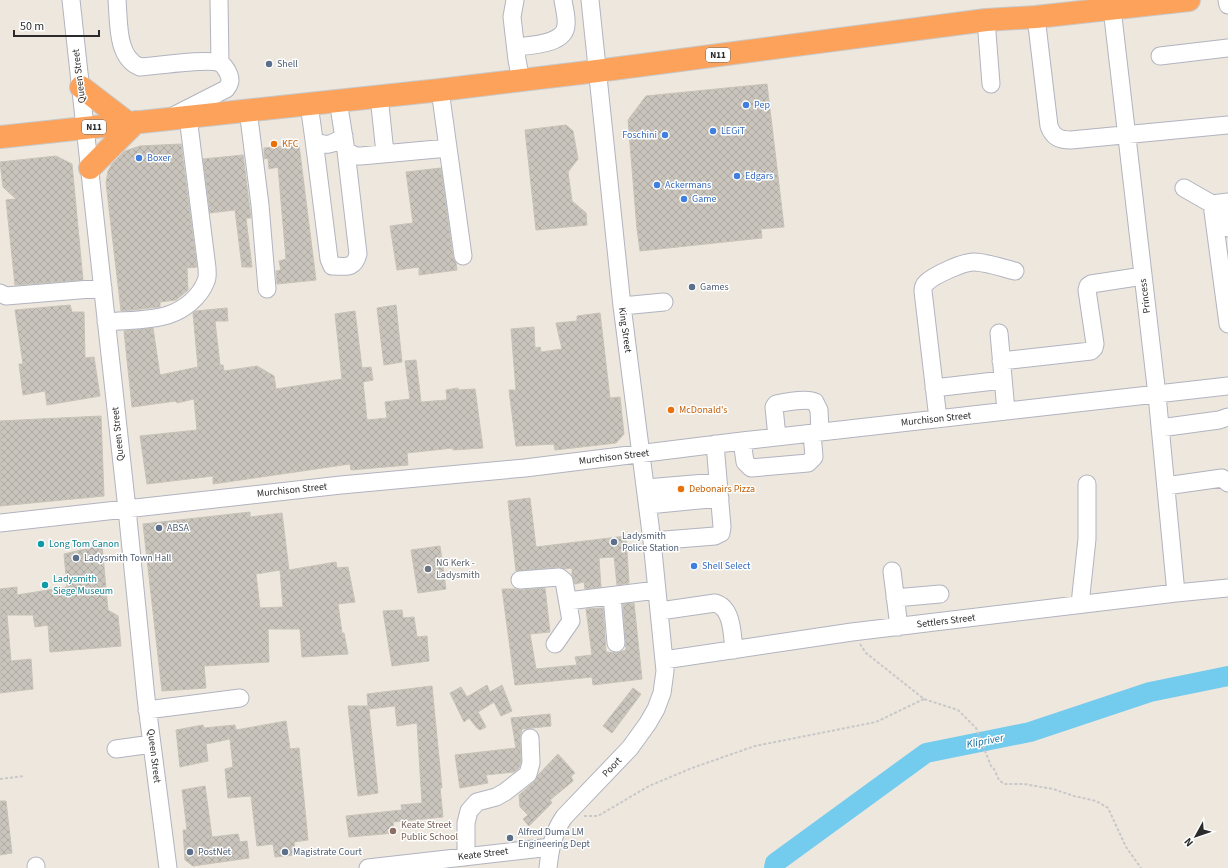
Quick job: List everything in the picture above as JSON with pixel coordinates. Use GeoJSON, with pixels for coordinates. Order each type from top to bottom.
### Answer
{"type":"FeatureCollection","features":[{"type":"Feature","properties":{"kind":"highway","name":"N11"},"geometry":{"type":"LineString","coordinates":[[0,137],[440,90],[986,20],[1036,17],[1111,4],[1188,0]]}},
{"type":"Feature","properties":{"kind":"highway"},"geometry":{"type":"LineString","coordinates":[[81,87],[132,123],[90,168]]}},
{"type":"Feature","properties":{"kind":"street","name":"Queen Street"},"geometry":{"type":"LineString","coordinates":[[71,0],[164,866]]}},
{"type":"Feature","properties":{"kind":"street"},"geometry":{"type":"LineString","coordinates":[[106,322],[168,315],[194,300],[207,280],[207,268],[179,118],[226,89],[230,84],[227,68],[220,63],[207,61],[140,67],[133,64],[127,58],[122,48],[117,0]]}},
{"type":"Feature","properties":{"kind":"street"},"geometry":{"type":"LineString","coordinates":[[219,0],[220,63]]}},
{"type":"Feature","properties":{"kind":"street"},"geometry":{"type":"LineString","coordinates":[[515,0],[512,17],[521,80]]}},
{"type":"Feature","properties":{"kind":"street"},"geometry":{"type":"LineString","coordinates":[[516,47],[539,45],[560,36],[564,32],[566,25],[563,0]]}},
{"type":"Feature","properties":{"kind":"street","name":"King Street"},"geometry":{"type":"LineString","coordinates":[[590,0],[622,306],[642,453],[658,590],[664,660]]}},
{"type":"Feature","properties":{"kind":"street"},"geometry":{"type":"LineString","coordinates":[[1227,0],[1228,5]]}},
{"type":"Feature","properties":{"kind":"street","name":"Princess"},"geometry":{"type":"LineString","coordinates":[[1111,4],[1157,395],[1176,592]]}},
{"type":"Feature","properties":{"kind":"street"},"geometry":{"type":"LineString","coordinates":[[1036,17],[1049,126],[1051,132],[1057,138],[1064,140],[1228,125]]}},
{"type":"Feature","properties":{"kind":"street"},"geometry":{"type":"LineString","coordinates":[[986,20],[991,84]]}},
{"type":"Feature","properties":{"kind":"street"},"geometry":{"type":"LineString","coordinates":[[1160,56],[1228,48]]}},
{"type":"Feature","properties":{"kind":"street"},"geometry":{"type":"LineString","coordinates":[[440,90],[463,256]]}},
{"type":"Feature","properties":{"kind":"street"},"geometry":{"type":"LineString","coordinates":[[379,96],[385,153]]}},
{"type":"Feature","properties":{"kind":"street"},"geometry":{"type":"LineString","coordinates":[[309,104],[329,259],[332,266],[350,266],[354,263],[358,254],[345,144],[338,100]]}},
{"type":"Feature","properties":{"kind":"street"},"geometry":{"type":"LineString","coordinates":[[248,110],[260,205],[268,289]]}},
{"type":"Feature","properties":{"kind":"street"},"geometry":{"type":"LineString","coordinates":[[314,140],[325,145],[345,144],[356,156],[448,148]]}},
{"type":"Feature","properties":{"kind":"street"},"geometry":{"type":"LineString","coordinates":[[1184,188],[1221,203]]}},
{"type":"Feature","properties":{"kind":"street"},"geometry":{"type":"LineString","coordinates":[[1221,203],[1228,228]]}},
{"type":"Feature","properties":{"kind":"street"},"geometry":{"type":"LineString","coordinates":[[1221,203],[1228,324]]}},
{"type":"Feature","properties":{"kind":"street"},"geometry":{"type":"LineString","coordinates":[[938,419],[923,291],[924,285],[933,278],[958,266],[971,262],[1002,267],[1016,272]]}},
{"type":"Feature","properties":{"kind":"street"},"geometry":{"type":"LineString","coordinates":[[1001,361],[1091,351],[1095,344],[1087,290],[1088,286],[1091,284],[1143,276]]}},
{"type":"Feature","properties":{"kind":"street"},"geometry":{"type":"LineString","coordinates":[[0,293],[6,296],[103,288]]}},
{"type":"Feature","properties":{"kind":"street"},"geometry":{"type":"LineString","coordinates":[[622,306],[664,302]]}},
{"type":"Feature","properties":{"kind":"street"},"geometry":{"type":"LineString","coordinates":[[999,333],[1006,411]]}},
{"type":"Feature","properties":{"kind":"street"},"geometry":{"type":"LineString","coordinates":[[934,388],[1003,380]]}},
{"type":"Feature","properties":{"kind":"street","name":"Murchison Street"},"geometry":{"type":"LineString","coordinates":[[0,523],[341,485],[525,468],[715,444],[1228,386]]}},
{"type":"Feature","properties":{"kind":"street"},"geometry":{"type":"LineString","coordinates":[[742,441],[744,462],[751,468],[808,463],[814,457],[819,410],[815,402],[811,400],[776,404],[774,407],[777,437]]}},
{"type":"Feature","properties":{"kind":"street"},"geometry":{"type":"LineString","coordinates":[[1160,428],[1219,420],[1228,417]]}},
{"type":"Feature","properties":{"kind":"street"},"geometry":{"type":"LineString","coordinates":[[652,541],[717,535],[721,533],[722,526],[715,444]]}},
{"type":"Feature","properties":{"kind":"street"},"geometry":{"type":"LineString","coordinates":[[1166,486],[1222,478],[1228,483]]}},
{"type":"Feature","properties":{"kind":"street"},"geometry":{"type":"LineString","coordinates":[[1080,604],[1087,539],[1087,484]]}},
{"type":"Feature","properties":{"kind":"street"},"geometry":{"type":"LineString","coordinates":[[646,488],[719,490]]}},
{"type":"Feature","properties":{"kind":"street"},"geometry":{"type":"LineString","coordinates":[[648,506],[719,490]]}},
{"type":"Feature","properties":{"kind":"street"},"geometry":{"type":"LineString","coordinates":[[892,571],[898,627]]}},
{"type":"Feature","properties":{"kind":"street"},"geometry":{"type":"LineString","coordinates":[[520,580],[561,577],[564,581],[571,620],[555,644]]}},
{"type":"Feature","properties":{"kind":"street","name":"Settlers Street"},"geometry":{"type":"LineString","coordinates":[[664,660],[852,632],[1176,592],[1228,588]]}},
{"type":"Feature","properties":{"kind":"street"},"geometry":{"type":"LineString","coordinates":[[568,601],[658,590]]}},
{"type":"Feature","properties":{"kind":"street"},"geometry":{"type":"LineString","coordinates":[[895,598],[940,594]]}},
{"type":"Feature","properties":{"kind":"street"},"geometry":{"type":"LineString","coordinates":[[612,596],[616,643]]}},
{"type":"Feature","properties":{"kind":"street"},"geometry":{"type":"LineString","coordinates":[[660,611],[715,604],[721,605],[728,613],[734,650]]}},
{"type":"Feature","properties":{"kind":"street","name":"Poort"},"geometry":{"type":"LineString","coordinates":[[548,868],[551,847],[557,828],[564,817],[630,748],[656,709],[664,684],[664,660]]}},
{"type":"Feature","properties":{"kind":"street"},"geometry":{"type":"LineString","coordinates":[[147,710],[240,698]]}},
{"type":"Feature","properties":{"kind":"street"},"geometry":{"type":"LineString","coordinates":[[466,856],[466,823],[469,811],[477,802],[496,797],[528,774],[531,763],[530,738]]}},
{"type":"Feature","properties":{"kind":"street"},"geometry":{"type":"LineString","coordinates":[[116,749],[152,744]]}},
{"type":"Feature","properties":{"kind":"street","name":"Keate Street"},"geometry":{"type":"LineString","coordinates":[[368,868],[551,847]]}},
{"type":"Feature","properties":{"kind":"path"},"geometry":{"type":"LineString","coordinates":[[852,632],[866,653],[924,699],[958,710],[976,728],[991,766],[999,780],[1004,784],[1024,784],[1052,789],[1096,801],[1108,808],[1126,847],[1140,868]]}},
{"type":"Feature","properties":{"kind":"path"},"geometry":{"type":"LineString","coordinates":[[564,817],[598,816],[649,786],[692,768],[754,746],[876,722],[924,699]]}},
{"type":"Feature","properties":{"kind":"path"},"geometry":{"type":"LineString","coordinates":[[0,778],[24,776]]}},
{"type":"Feature","properties":{"kind":"building"},"geometry":{"type":"Polygon","coordinates":[[[767,84],[784,227],[761,229],[762,238],[640,251],[628,120],[646,96],[767,84]]]}},
{"type":"Feature","properties":{"kind":"building"},"geometry":{"type":"Polygon","coordinates":[[[566,125],[573,131],[578,159],[568,172],[572,201],[586,213],[587,225],[536,230],[525,130],[566,125]]]}},
{"type":"Feature","properties":{"kind":"building"},"geometry":{"type":"Polygon","coordinates":[[[181,144],[197,267],[187,268],[188,290],[176,300],[160,302],[160,307],[121,311],[106,183],[108,171],[112,164],[125,151],[140,146],[181,144]]]}},
{"type":"Feature","properties":{"kind":"building"},"geometry":{"type":"Polygon","coordinates":[[[299,145],[316,280],[277,284],[276,271],[281,270],[279,261],[286,259],[278,167],[269,169],[268,158],[264,159],[264,148],[299,145]]]}},
{"type":"Feature","properties":{"kind":"building"},"geometry":{"type":"Polygon","coordinates":[[[243,155],[251,218],[246,218],[252,267],[242,267],[235,210],[210,213],[203,159],[243,155]]]}},
{"type":"Feature","properties":{"kind":"building"},"geometry":{"type":"Polygon","coordinates":[[[56,156],[72,164],[83,280],[15,285],[6,200],[16,199],[3,187],[0,162],[56,156]]]}},
{"type":"Feature","properties":{"kind":"building"},"geometry":{"type":"Polygon","coordinates":[[[441,168],[453,257],[457,270],[419,275],[419,267],[397,270],[390,226],[413,223],[406,172],[441,168]]]}},
{"type":"Feature","properties":{"kind":"building"},"geometry":{"type":"Polygon","coordinates":[[[70,305],[72,312],[84,312],[85,358],[94,357],[100,396],[47,405],[45,391],[23,395],[19,364],[23,364],[15,310],[70,305]]]}},
{"type":"Feature","properties":{"kind":"building"},"geometry":{"type":"Polygon","coordinates":[[[396,305],[402,362],[384,365],[377,308],[396,305]]]}},
{"type":"Feature","properties":{"kind":"building"},"geometry":{"type":"Polygon","coordinates":[[[227,308],[228,321],[215,321],[220,365],[223,365],[224,371],[257,366],[274,376],[276,389],[342,379],[335,314],[355,311],[362,368],[371,367],[373,380],[363,382],[367,420],[387,418],[385,402],[410,399],[405,361],[416,360],[421,402],[447,400],[446,390],[458,388],[458,390],[475,389],[483,448],[453,450],[453,448],[407,453],[408,465],[351,470],[350,464],[213,484],[213,476],[147,484],[140,436],[197,430],[194,399],[177,403],[176,401],[132,407],[124,331],[153,328],[160,375],[198,367],[193,313],[196,311],[227,308]]]}},
{"type":"Feature","properties":{"kind":"building"},"geometry":{"type":"Polygon","coordinates":[[[600,313],[610,398],[620,397],[624,434],[616,443],[555,450],[554,444],[516,446],[509,390],[516,390],[511,329],[534,327],[535,348],[540,347],[541,352],[562,349],[556,323],[577,321],[577,316],[600,313]]]}},
{"type":"Feature","properties":{"kind":"building"},"geometry":{"type":"Polygon","coordinates":[[[101,416],[104,496],[0,506],[0,421],[101,416]]]}},
{"type":"Feature","properties":{"kind":"building"},"geometry":{"type":"Polygon","coordinates":[[[530,498],[536,547],[626,536],[629,583],[617,585],[614,557],[599,558],[601,587],[585,589],[584,582],[575,584],[572,576],[572,568],[564,569],[558,567],[516,571],[508,501],[530,498]]]}},
{"type":"Feature","properties":{"kind":"building"},"geometry":{"type":"Polygon","coordinates":[[[250,512],[250,517],[282,513],[289,570],[336,562],[337,568],[348,567],[355,602],[338,604],[342,633],[344,633],[348,654],[302,657],[300,629],[268,629],[269,662],[204,666],[206,688],[162,691],[143,524],[250,512]],[[280,570],[256,574],[260,608],[283,607],[280,570]]]}},
{"type":"Feature","properties":{"kind":"building"},"geometry":{"type":"Polygon","coordinates":[[[102,545],[108,610],[118,616],[121,646],[50,652],[48,625],[35,627],[33,615],[7,615],[11,661],[31,659],[33,689],[0,693],[0,589],[17,587],[17,595],[67,587],[64,554],[102,545]]]}},
{"type":"Feature","properties":{"kind":"building","name":"NG Kerk - Ladysmith"},"geometry":{"type":"Polygon","coordinates":[[[440,546],[446,589],[418,593],[411,550],[440,546]]]}},
{"type":"Feature","properties":{"kind":"building"},"geometry":{"type":"Polygon","coordinates":[[[545,588],[550,632],[530,634],[536,669],[577,665],[575,657],[592,655],[586,609],[603,608],[606,652],[616,653],[626,650],[623,604],[634,603],[642,679],[593,685],[592,677],[515,685],[502,589],[521,590],[545,588]]]}},
{"type":"Feature","properties":{"kind":"building"},"geometry":{"type":"Polygon","coordinates":[[[402,610],[403,618],[414,617],[417,637],[427,636],[429,661],[392,666],[383,611],[402,610]]]}},
{"type":"Feature","properties":{"kind":"building"},"geometry":{"type":"Polygon","coordinates":[[[487,685],[490,692],[502,685],[512,711],[501,716],[494,702],[478,712],[486,727],[480,730],[469,718],[464,722],[450,693],[461,687],[467,697],[487,685]]]}},
{"type":"Feature","properties":{"kind":"building"},"geometry":{"type":"Polygon","coordinates":[[[432,686],[442,788],[440,788],[443,817],[393,822],[394,833],[349,837],[346,816],[402,810],[401,805],[422,803],[417,723],[397,726],[395,706],[369,709],[378,793],[358,796],[348,706],[368,706],[367,694],[432,686]]]}},
{"type":"Feature","properties":{"kind":"building"},"geometry":{"type":"Polygon","coordinates":[[[633,688],[641,694],[612,733],[603,726],[633,688]]]}},
{"type":"Feature","properties":{"kind":"building"},"geometry":{"type":"Polygon","coordinates":[[[550,714],[551,726],[522,729],[520,738],[521,762],[519,768],[514,772],[486,775],[488,783],[460,788],[455,755],[516,748],[511,718],[550,714]]]}},
{"type":"Feature","properties":{"kind":"building"},"geometry":{"type":"Polygon","coordinates":[[[286,721],[290,749],[299,748],[308,840],[294,842],[296,855],[275,857],[273,844],[257,846],[251,796],[228,798],[225,769],[233,767],[230,739],[206,744],[208,761],[180,767],[176,730],[203,725],[204,728],[235,725],[236,730],[286,721]]]}},
{"type":"Feature","properties":{"kind":"building"},"geometry":{"type":"Polygon","coordinates":[[[558,754],[575,773],[571,776],[573,781],[550,800],[552,803],[529,826],[523,819],[528,815],[520,807],[519,795],[534,782],[538,775],[558,754]]]}},
{"type":"Feature","properties":{"kind":"building"},"geometry":{"type":"Polygon","coordinates":[[[205,786],[212,837],[238,834],[240,842],[247,841],[249,858],[193,866],[185,860],[183,830],[187,830],[182,790],[205,786]]]}},
{"type":"Feature","properties":{"kind":"building"},"geometry":{"type":"Polygon","coordinates":[[[0,801],[6,801],[12,853],[0,855],[0,801]]]}},
{"type":"Feature","properties":{"kind":"waterway","name":"Klipriver"},"geometry":{"type":"LineString","coordinates":[[774,868],[775,863],[926,753],[1030,732],[1150,692],[1228,676]]}},
{"type":"Feature","properties":{"kind":"place","name":"Shell"},"geometry":{"type":"Point","coordinates":[269,64]}},
{"type":"Feature","properties":{"kind":"place","name":"Pep"},"geometry":{"type":"Point","coordinates":[746,105]}},
{"type":"Feature","properties":{"kind":"place","name":"LEGiT"},"geometry":{"type":"Point","coordinates":[713,131]}},
{"type":"Feature","properties":{"kind":"place","name":"Foschini"},"geometry":{"type":"Point","coordinates":[665,135]}},
{"type":"Feature","properties":{"kind":"place","name":"KFC"},"geometry":{"type":"Point","coordinates":[274,144]}},
{"type":"Feature","properties":{"kind":"place","name":"Boxer"},"geometry":{"type":"Point","coordinates":[139,158]}},
{"type":"Feature","properties":{"kind":"place","name":"Edgars"},"geometry":{"type":"Point","coordinates":[737,176]}},
{"type":"Feature","properties":{"kind":"place","name":"Ackermans"},"geometry":{"type":"Point","coordinates":[657,185]}},
{"type":"Feature","properties":{"kind":"place","name":"Game"},"geometry":{"type":"Point","coordinates":[684,199]}},
{"type":"Feature","properties":{"kind":"place","name":"Games"},"geometry":{"type":"Point","coordinates":[692,287]}},
{"type":"Feature","properties":{"kind":"place","name":"McDonald's"},"geometry":{"type":"Point","coordinates":[671,410]}},
{"type":"Feature","properties":{"kind":"place","name":"Debonairs Pizza"},"geometry":{"type":"Point","coordinates":[681,489]}},
{"type":"Feature","properties":{"kind":"place","name":"ABSA"},"geometry":{"type":"Point","coordinates":[159,528]}},
{"type":"Feature","properties":{"kind":"place","name":"Ladysmith Police Station"},"geometry":{"type":"Point","coordinates":[614,542]}},
{"type":"Feature","properties":{"kind":"place","name":"Long Tom Canon"},"geometry":{"type":"Point","coordinates":[41,544]}},
{"type":"Feature","properties":{"kind":"place","name":"Ladysmith Town Hall"},"geometry":{"type":"Point","coordinates":[76,558]}},
{"type":"Feature","properties":{"kind":"place","name":"Shell Select"},"geometry":{"type":"Point","coordinates":[694,566]}},
{"type":"Feature","properties":{"kind":"place","name":"NG Kerk - Ladysmith"},"geometry":{"type":"Point","coordinates":[428,569]}},
{"type":"Feature","properties":{"kind":"place","name":"Ladysmith Siege Museum"},"geometry":{"type":"Point","coordinates":[45,585]}},
{"type":"Feature","properties":{"kind":"place","name":"Keate Street Public School"},"geometry":{"type":"Point","coordinates":[393,831]}},
{"type":"Feature","properties":{"kind":"place","name":"Alfred Duma LM Engineering Dept"},"geometry":{"type":"Point","coordinates":[510,838]}},
{"type":"Feature","properties":{"kind":"place","name":"PostNet"},"geometry":{"type":"Point","coordinates":[190,852]}},
{"type":"Feature","properties":{"kind":"place","name":"Magistrate Court"},"geometry":{"type":"Point","coordinates":[285,852]}}]}
